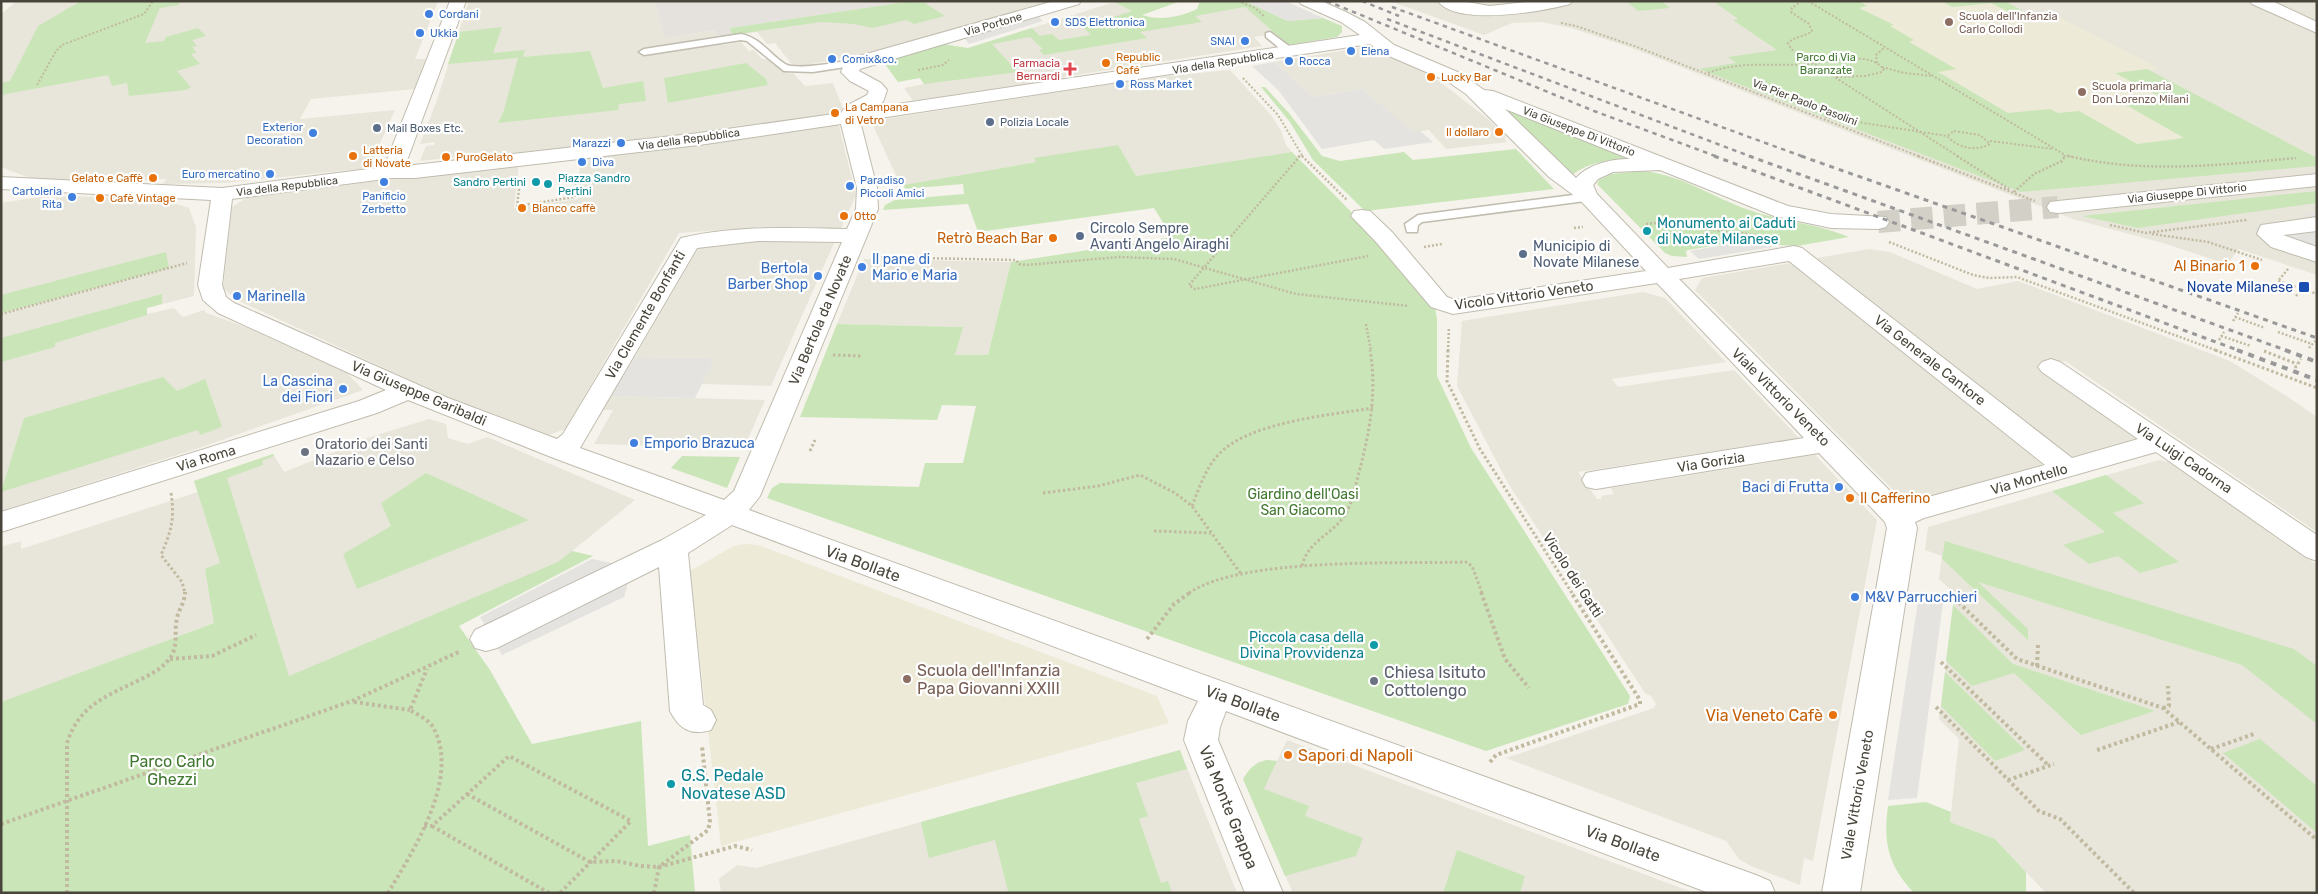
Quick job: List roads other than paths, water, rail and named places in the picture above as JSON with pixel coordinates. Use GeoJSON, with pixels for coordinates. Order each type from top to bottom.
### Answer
{"type":"FeatureCollection","features":[{"type":"Feature","properties":{"kind":"street"},"geometry":{"type":"LineString","coordinates":[[392,172],[458,1]]}},
{"type":"Feature","properties":{"kind":"street","name":"Via Portone"},"geometry":{"type":"LineString","coordinates":[[858,62],[1073,1]]}},
{"type":"Feature","properties":{"kind":"street","name":"Viale Vittorio Veneto"},"geometry":{"type":"LineString","coordinates":[[1307,1],[1356,24],[1390,50],[1443,73],[1471,88],[1565,182],[1588,197],[1665,275],[1747,364],[1899,518],[1902,528],[1841,893]]}},
{"type":"Feature","properties":{"kind":"street"},"geometry":{"type":"LineString","coordinates":[[1454,4],[1500,10],[1564,1]]}},
{"type":"Feature","properties":{"kind":"street"},"geometry":{"type":"LineString","coordinates":[[2258,1],[2317,28]]}},
{"type":"Feature","properties":{"kind":"street","name":"Via della Repubblica"},"geometry":{"type":"LineString","coordinates":[[1,183],[50,187],[222,194],[392,172],[415,172],[699,139],[1372,38]]}},
{"type":"Feature","properties":{"kind":"street"},"geometry":{"type":"LineString","coordinates":[[849,117],[849,112],[876,98],[878,90],[873,84],[853,76],[850,72],[851,66],[858,62]]}},
{"type":"Feature","properties":{"kind":"street","name":"Via Giuseppe Di Vittorio"},"geometry":{"type":"LineString","coordinates":[[1471,88],[1756,202],[1798,215],[1831,221],[1878,222]]}},
{"type":"Feature","properties":{"kind":"street","name":"Via Bertola da Novate"},"geometry":{"type":"LineString","coordinates":[[486,639],[673,550],[730,514],[746,496],[866,209],[868,199],[849,117]]}},
{"type":"Feature","properties":{"kind":"street","name":"Via Giuseppe Di Vittorio"},"geometry":{"type":"LineString","coordinates":[[1588,197],[1583,186],[1584,181],[1594,172],[1612,166],[1648,165],[1687,173]]}},
{"type":"Feature","properties":{"kind":"street","name":"Via Giuseppe Di Vittorio"},"geometry":{"type":"LineString","coordinates":[[2049,205],[2317,180]]}},
{"type":"Feature","properties":{"kind":"street","name":"Via Giuseppe Garibaldi"},"geometry":{"type":"LineString","coordinates":[[222,194],[210,285],[215,300],[226,308],[409,390],[561,451],[730,514]]}},
{"type":"Feature","properties":{"kind":"street","name":"Vicolo Vittorio Veneto"},"geometry":{"type":"LineString","coordinates":[[1362,216],[1395,250],[1439,302],[1446,306],[1460,306],[1665,275],[1794,252]]}},
{"type":"Feature","properties":{"kind":"street"},"geometry":{"type":"LineString","coordinates":[[2317,224],[2278,228],[2269,230],[2268,234],[2279,242],[2317,255]]}},
{"type":"Feature","properties":{"kind":"street","name":"Via Clemente Bonfanti"},"geometry":{"type":"LineString","coordinates":[[561,451],[573,439],[689,243],[706,239],[758,234],[855,236]]}},
{"type":"Feature","properties":{"kind":"street","name":"Via Generale Cantore"},"geometry":{"type":"LineString","coordinates":[[1794,252],[2067,468]]}},
{"type":"Feature","properties":{"kind":"street","name":"Via Luigi Cadorna"},"geometry":{"type":"LineString","coordinates":[[2051,367],[2317,550]]}},
{"type":"Feature","properties":{"kind":"street","name":"Via Roma"},"geometry":{"type":"LineString","coordinates":[[1,522],[368,407],[409,390]]}},
{"type":"Feature","properties":{"kind":"street","name":"Via Montello"},"geometry":{"type":"LineString","coordinates":[[1899,518],[1914,511],[2160,442]]}},
{"type":"Feature","properties":{"kind":"street","name":"Via Gorizia"},"geometry":{"type":"LineString","coordinates":[[1596,480],[1826,443]]}},
{"type":"Feature","properties":{"kind":"street","name":"Via Bollate"},"geometry":{"type":"LineString","coordinates":[[730,514],[1756,893]]}},
{"type":"Feature","properties":{"kind":"street"},"geometry":{"type":"LineString","coordinates":[[673,550],[687,711],[699,720]]}},
{"type":"Feature","properties":{"kind":"street","name":"Via Monte Grappa"},"geometry":{"type":"LineString","coordinates":[[1219,694],[1205,720],[1201,740],[1264,893]]}},
{"type":"Feature","properties":{"kind":"lane"},"geometry":{"type":"LineString","coordinates":[[1270,35],[1289,51]]}},
{"type":"Feature","properties":{"kind":"lane"},"geometry":{"type":"LineString","coordinates":[[644,52],[726,37],[741,37],[750,39],[761,51],[769,53],[784,68],[813,69],[858,62]]}},
{"type":"Feature","properties":{"kind":"lane"},"geometry":{"type":"LineString","coordinates":[[1412,229],[1411,224],[1418,219],[1588,197]]}},
{"type":"Feature","properties":{"kind":"tunnel"},"geometry":{"type":"LineString","coordinates":[[1878,222],[2058,207]]}},
{"type":"Feature","properties":{"kind":"railway"},"geometry":{"type":"LineString","coordinates":[[1327,1],[1594,111],[1718,157]]}},
{"type":"Feature","properties":{"kind":"railway"},"geometry":{"type":"LineString","coordinates":[[1362,1],[1399,16]]}},
{"type":"Feature","properties":{"kind":"railway"},"geometry":{"type":"LineString","coordinates":[[1392,7],[1804,157]]}},
{"type":"Feature","properties":{"kind":"railway"},"geometry":{"type":"LineString","coordinates":[[1387,19],[1752,157]]}},
{"type":"Feature","properties":{"kind":"railway"},"geometry":{"type":"LineString","coordinates":[[1714,156],[2240,351]]}},
{"type":"Feature","properties":{"kind":"railway"},"geometry":{"type":"LineString","coordinates":[[1749,156],[2288,351]]}},
{"type":"Feature","properties":{"kind":"railway"},"geometry":{"type":"LineString","coordinates":[[1801,156],[2317,338]]}},
{"type":"Feature","properties":{"kind":"railway"},"geometry":{"type":"LineString","coordinates":[[2237,350],[2317,380]]}},
{"type":"Feature","properties":{"kind":"railway"},"geometry":{"type":"LineString","coordinates":[[2285,350],[2317,362]]}},
{"type":"Feature","properties":{"kind":"place","name":"Cordani"},"geometry":{"type":"Point","coordinates":[429,14]}},
{"type":"Feature","properties":{"kind":"place","name":"SDS Elettronica"},"geometry":{"type":"Point","coordinates":[1055,22]}},
{"type":"Feature","properties":{"kind":"place","name":"Scuola dell'Infanzia Carlo Collodi"},"geometry":{"type":"Point","coordinates":[1949,22]}},
{"type":"Feature","properties":{"kind":"place","name":"Ukkia"},"geometry":{"type":"Point","coordinates":[420,33]}},
{"type":"Feature","properties":{"kind":"place","name":"SNAI"},"geometry":{"type":"Point","coordinates":[1245,41]}},
{"type":"Feature","properties":{"kind":"place","name":"Elena"},"geometry":{"type":"Point","coordinates":[1351,51]}},
{"type":"Feature","properties":{"kind":"place","name":"Comix&co."},"geometry":{"type":"Point","coordinates":[832,59]}},
{"type":"Feature","properties":{"kind":"place","name":"Rocca"},"geometry":{"type":"Point","coordinates":[1289,61]}},
{"type":"Feature","properties":{"kind":"place","name":"Republic Café"},"geometry":{"type":"Point","coordinates":[1106,63]}},
{"type":"Feature","properties":{"kind":"place","name":"Farmacia Bernardi"},"geometry":{"type":"Point","coordinates":[1070,69]}},
{"type":"Feature","properties":{"kind":"place","name":"Lucky Bar"},"geometry":{"type":"Point","coordinates":[1431,77]}},
{"type":"Feature","properties":{"kind":"place","name":"Ross Market"},"geometry":{"type":"Point","coordinates":[1120,84]}},
{"type":"Feature","properties":{"kind":"place","name":"Scuola primaria Don Lorenzo Milani"},"geometry":{"type":"Point","coordinates":[2082,92]}},
{"type":"Feature","properties":{"kind":"place","name":"La Campana di Vetro"},"geometry":{"type":"Point","coordinates":[835,113]}},
{"type":"Feature","properties":{"kind":"place","name":"Polizia Locale"},"geometry":{"type":"Point","coordinates":[990,122]}},
{"type":"Feature","properties":{"kind":"place","name":"Mail Boxes Etc."},"geometry":{"type":"Point","coordinates":[377,128]}},
{"type":"Feature","properties":{"kind":"place","name":"Il dollaro"},"geometry":{"type":"Point","coordinates":[1499,132]}},
{"type":"Feature","properties":{"kind":"place","name":"Exterior Decoration"},"geometry":{"type":"Point","coordinates":[313,133]}},
{"type":"Feature","properties":{"kind":"place","name":"Marazzi"},"geometry":{"type":"Point","coordinates":[621,143]}},
{"type":"Feature","properties":{"kind":"place","name":"Latteria di Novate"},"geometry":{"type":"Point","coordinates":[353,156]}},
{"type":"Feature","properties":{"kind":"place","name":"PuroGelato"},"geometry":{"type":"Point","coordinates":[446,157]}},
{"type":"Feature","properties":{"kind":"place","name":"Diva"},"geometry":{"type":"Point","coordinates":[582,162]}},
{"type":"Feature","properties":{"kind":"place","name":"Euro mercatino"},"geometry":{"type":"Point","coordinates":[270,174]}},
{"type":"Feature","properties":{"kind":"place","name":"Gelato e Caffè"},"geometry":{"type":"Point","coordinates":[153,178]}},
{"type":"Feature","properties":{"kind":"place","name":"Panificio Zerbetto"},"geometry":{"type":"Point","coordinates":[384,182]}},
{"type":"Feature","properties":{"kind":"place","name":"Sandro Pertini"},"geometry":{"type":"Point","coordinates":[536,182]}},
{"type":"Feature","properties":{"kind":"place","name":"Piazza Sandro Pertini"},"geometry":{"type":"Point","coordinates":[548,184]}},
{"type":"Feature","properties":{"kind":"place","name":"Paradiso Piccoli Amici"},"geometry":{"type":"Point","coordinates":[850,186]}},
{"type":"Feature","properties":{"kind":"place","name":"Cartoleria Rita"},"geometry":{"type":"Point","coordinates":[72,197]}},
{"type":"Feature","properties":{"kind":"place","name":"Cafè Vintage"},"geometry":{"type":"Point","coordinates":[100,198]}},
{"type":"Feature","properties":{"kind":"place","name":"Blanco caffè"},"geometry":{"type":"Point","coordinates":[522,208]}},
{"type":"Feature","properties":{"kind":"place","name":"Otto"},"geometry":{"type":"Point","coordinates":[844,216]}},
{"type":"Feature","properties":{"kind":"place","name":"Monumento ai Caduti di Novate Milanese"},"geometry":{"type":"Point","coordinates":[1647,231]}},
{"type":"Feature","properties":{"kind":"place","name":"Circolo Sempre Avanti Angelo Airaghi"},"geometry":{"type":"Point","coordinates":[1080,236]}},
{"type":"Feature","properties":{"kind":"place","name":"Retrò Beach Bar"},"geometry":{"type":"Point","coordinates":[1053,238]}},
{"type":"Feature","properties":{"kind":"place","name":"Municipio di Novate Milanese"},"geometry":{"type":"Point","coordinates":[1523,254]}},
{"type":"Feature","properties":{"kind":"place","name":"Al Binario 1"},"geometry":{"type":"Point","coordinates":[2255,266]}},
{"type":"Feature","properties":{"kind":"place","name":"Il pane di Mario e Maria"},"geometry":{"type":"Point","coordinates":[862,267]}},
{"type":"Feature","properties":{"kind":"place","name":"Bertola Barber Shop"},"geometry":{"type":"Point","coordinates":[818,276]}},
{"type":"Feature","properties":{"kind":"place","name":"Novate Milanese"},"geometry":{"type":"Point","coordinates":[2304,287]}},
{"type":"Feature","properties":{"kind":"place","name":"Marinella"},"geometry":{"type":"Point","coordinates":[237,296]}},
{"type":"Feature","properties":{"kind":"place","name":"La Cascina dei Fiori"},"geometry":{"type":"Point","coordinates":[343,389]}},
{"type":"Feature","properties":{"kind":"place","name":"Emporio Brazuca"},"geometry":{"type":"Point","coordinates":[634,443]}},
{"type":"Feature","properties":{"kind":"place","name":"Oratorio dei Santi Nazario e Celso"},"geometry":{"type":"Point","coordinates":[305,452]}},
{"type":"Feature","properties":{"kind":"place","name":"Baci di Frutta"},"geometry":{"type":"Point","coordinates":[1839,487]}},
{"type":"Feature","properties":{"kind":"place","name":"Il Cafferino"},"geometry":{"type":"Point","coordinates":[1850,498]}},
{"type":"Feature","properties":{"kind":"place","name":"M&V Parrucchieri"},"geometry":{"type":"Point","coordinates":[1855,597]}},
{"type":"Feature","properties":{"kind":"place","name":"Piccola casa della Divina Provvidenza"},"geometry":{"type":"Point","coordinates":[1374,645]}},
{"type":"Feature","properties":{"kind":"place","name":"Scuola dell'Infanzia Papa Giovanni XXIII"},"geometry":{"type":"Point","coordinates":[907,679]}},
{"type":"Feature","properties":{"kind":"place","name":"Chiesa Isituto Cottolengo"},"geometry":{"type":"Point","coordinates":[1374,681]}},
{"type":"Feature","properties":{"kind":"place","name":"Via Veneto Cafè"},"geometry":{"type":"Point","coordinates":[1833,715]}},
{"type":"Feature","properties":{"kind":"place","name":"Sapori di Napoli"},"geometry":{"type":"Point","coordinates":[1288,755]}},
{"type":"Feature","properties":{"kind":"place","name":"G.S. Pedale Novatese ASD"},"geometry":{"type":"Point","coordinates":[671,784]}},
{"type":"Feature","properties":{"kind":"park label","name":"Parco di Via Baranzate"},"geometry":{"type":"Point","coordinates":[1826,63]}},
{"type":"Feature","properties":{"kind":"park label","name":"Giardino dell'Oasi San Giacomo"},"geometry":{"type":"Point","coordinates":[1303,502]}},
{"type":"Feature","properties":{"kind":"park label","name":"Parco Carlo Ghezzi"},"geometry":{"type":"Point","coordinates":[172,770]}}]}
